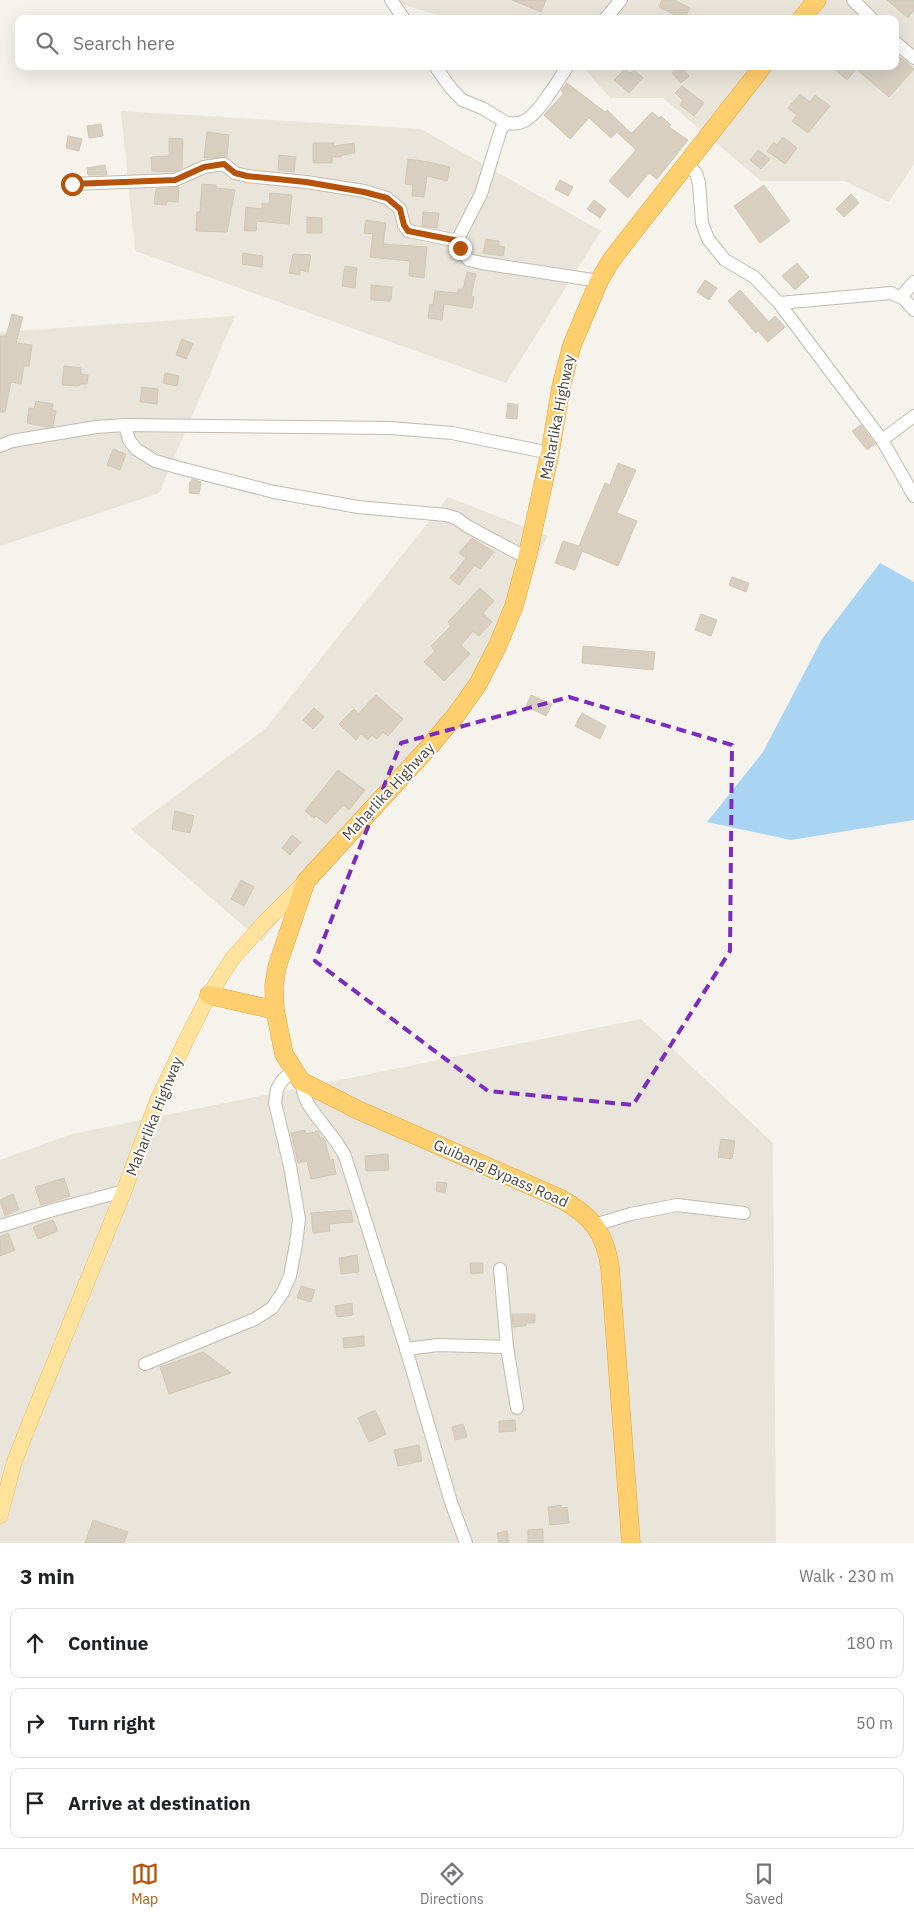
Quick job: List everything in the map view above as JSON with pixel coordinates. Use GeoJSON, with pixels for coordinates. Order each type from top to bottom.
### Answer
{"type":"FeatureCollection","features":[{"type":"Feature","properties":{"kind":"highway"},"geometry":{"type":"LineString","coordinates":[[804,15],[817,0]]}},
{"type":"Feature","properties":{"kind":"highway","name":"Maharlika Highway"},"geometry":{"type":"LineString","coordinates":[[306,881],[429,747],[456,715],[478,684],[514,606],[527,558],[550,453],[561,387],[572,345],[599,281],[610,262],[760,70]]}},
{"type":"Feature","properties":{"kind":"highway"},"geometry":{"type":"LineString","coordinates":[[298,1075],[284,1054],[275,1010],[274,986],[277,967],[306,881]]}},
{"type":"Feature","properties":{"kind":"highway"},"geometry":{"type":"LineString","coordinates":[[209,995],[275,1010]]}},
{"type":"Feature","properties":{"kind":"highway","name":"Guibang Bypass Road"},"geometry":{"type":"LineString","coordinates":[[298,1075],[358,1110],[559,1198],[579,1210],[594,1225],[605,1243],[610,1268],[631,1543]]}},
{"type":"Feature","properties":{"kind":"main road","name":"Maharlika Highway"},"geometry":{"type":"LineString","coordinates":[[0,1516],[3,1490],[124,1191],[158,1100],[209,995],[232,959],[264,923],[306,881]]}},
{"type":"Feature","properties":{"kind":"street"},"geometry":{"type":"LineString","coordinates":[[391,0],[401,15]]}},
{"type":"Feature","properties":{"kind":"street"},"geometry":{"type":"LineString","coordinates":[[608,15],[621,0]]}},
{"type":"Feature","properties":{"kind":"street"},"geometry":{"type":"LineString","coordinates":[[853,0],[868,15]]}},
{"type":"Feature","properties":{"kind":"street"},"geometry":{"type":"LineString","coordinates":[[899,45],[914,58]]}},
{"type":"Feature","properties":{"kind":"street"},"geometry":{"type":"LineString","coordinates":[[438,70],[462,100],[482,108],[507,123],[516,124],[525,121],[533,115],[565,70]]}},
{"type":"Feature","properties":{"kind":"street"},"geometry":{"type":"LineString","coordinates":[[507,123],[501,130],[481,194],[458,237],[460,248],[469,260],[599,281]]}},
{"type":"Feature","properties":{"kind":"street"},"geometry":{"type":"LineString","coordinates":[[72,184],[175,180],[204,167],[224,164],[235,173],[247,176],[306,182],[387,198],[400,209],[404,225],[408,231],[459,241]]}},
{"type":"Feature","properties":{"kind":"street"},"geometry":{"type":"LineString","coordinates":[[686,164],[696,173],[699,183],[702,223],[708,239],[725,260],[754,277],[780,303],[882,440],[914,496]]}},
{"type":"Feature","properties":{"kind":"street"},"geometry":{"type":"LineString","coordinates":[[901,297],[914,282]]}},
{"type":"Feature","properties":{"kind":"street"},"geometry":{"type":"LineString","coordinates":[[780,303],[891,293],[901,297],[914,310]]}},
{"type":"Feature","properties":{"kind":"street"},"geometry":{"type":"LineString","coordinates":[[882,440],[914,416]]}},
{"type":"Feature","properties":{"kind":"street"},"geometry":{"type":"LineString","coordinates":[[125,425],[129,440],[136,449],[155,461],[236,483],[358,508],[446,515],[456,518],[467,526],[527,558]]}},
{"type":"Feature","properties":{"kind":"street"},"geometry":{"type":"LineString","coordinates":[[0,446],[12,441],[96,427],[125,425],[390,428],[452,433],[550,453]]}},
{"type":"Feature","properties":{"kind":"street"},"geometry":{"type":"LineString","coordinates":[[145,1364],[255,1319],[272,1308],[282,1292],[290,1276],[298,1219],[290,1166],[275,1103],[277,1089],[281,1082],[298,1075],[310,1107],[345,1156],[406,1349],[451,1502],[466,1543]]}},
{"type":"Feature","properties":{"kind":"street"},"geometry":{"type":"LineString","coordinates":[[0,1226],[124,1191]]}},
{"type":"Feature","properties":{"kind":"street"},"geometry":{"type":"LineString","coordinates":[[594,1225],[631,1214],[677,1205],[744,1213]]}},
{"type":"Feature","properties":{"kind":"street"},"geometry":{"type":"LineString","coordinates":[[500,1269],[507,1347],[517,1408]]}},
{"type":"Feature","properties":{"kind":"street"},"geometry":{"type":"LineString","coordinates":[[406,1349],[438,1344],[507,1347]]}},
{"type":"Feature","properties":{"kind":"highlighted area"},"geometry":{"type":"Polygon","coordinates":[[[569,697],[732,745],[730,951],[633,1105],[488,1091],[315,961],[401,743],[569,697]]]}},
{"type":"Feature","properties":{"kind":"shaded area"},"geometry":{"type":"Polygon","coordinates":[[[388,0],[914,0],[914,164],[889,202],[844,181],[761,181],[663,98],[610,98],[586,70],[899,70],[899,15],[439,15],[388,0]]]}},
{"type":"Feature","properties":{"kind":"shaded area"},"geometry":{"type":"Polygon","coordinates":[[[121,111],[421,129],[601,231],[506,383],[135,251],[121,111]]]}},
{"type":"Feature","properties":{"kind":"shaded area"},"geometry":{"type":"Polygon","coordinates":[[[235,316],[159,493],[0,546],[0,332],[235,316]]]}},
{"type":"Feature","properties":{"kind":"shaded area"},"geometry":{"type":"Polygon","coordinates":[[[448,497],[548,536],[470,691],[342,839],[262,942],[131,829],[266,728],[448,497]]]}},
{"type":"Feature","properties":{"kind":"shaded area"},"geometry":{"type":"Polygon","coordinates":[[[641,1019],[773,1143],[776,1543],[0,1543],[0,1160],[72,1134],[641,1019]]]}},
{"type":"Feature","properties":{"kind":"water"},"geometry":{"type":"Polygon","coordinates":[[[880,563],[914,582],[914,820],[791,840],[707,822],[763,752],[822,639],[880,563]]]}},
{"type":"Feature","properties":{"kind":"building"},"geometry":{"type":"Polygon","coordinates":[[[512,0],[546,0],[541,12],[512,0]]]}},
{"type":"Feature","properties":{"kind":"building"},"geometry":{"type":"Polygon","coordinates":[[[662,0],[674,0],[690,8],[686,15],[676,15],[659,7],[662,0]]]}},
{"type":"Feature","properties":{"kind":"building"},"geometry":{"type":"Polygon","coordinates":[[[887,0],[914,0],[914,11],[908,18],[887,0]]]}},
{"type":"Feature","properties":{"kind":"building"},"geometry":{"type":"Polygon","coordinates":[[[899,56],[914,69],[889,97],[857,70],[899,70],[899,56]]]}},
{"type":"Feature","properties":{"kind":"building"},"geometry":{"type":"Polygon","coordinates":[[[624,70],[629,73],[635,71],[643,78],[629,93],[614,80],[624,70]]]}},
{"type":"Feature","properties":{"kind":"building"},"geometry":{"type":"Polygon","coordinates":[[[675,70],[684,70],[689,76],[681,83],[672,73],[675,70]]]}},
{"type":"Feature","properties":{"kind":"building"},"geometry":{"type":"Polygon","coordinates":[[[836,70],[855,70],[847,80],[836,70]]]}},
{"type":"Feature","properties":{"kind":"building"},"geometry":{"type":"Polygon","coordinates":[[[567,83],[605,112],[607,110],[632,133],[652,112],[659,118],[661,116],[671,125],[669,127],[688,140],[657,179],[649,173],[628,198],[609,181],[636,150],[617,132],[611,138],[589,118],[570,139],[544,115],[564,93],[561,91],[567,83]]]}},
{"type":"Feature","properties":{"kind":"building"},"geometry":{"type":"Polygon","coordinates":[[[682,86],[704,103],[694,116],[680,105],[683,100],[675,93],[682,86]]]}},
{"type":"Feature","properties":{"kind":"building"},"geometry":{"type":"Polygon","coordinates":[[[800,94],[810,102],[815,95],[830,106],[808,133],[792,121],[797,115],[788,108],[800,94]]]}},
{"type":"Feature","properties":{"kind":"building"},"geometry":{"type":"Polygon","coordinates":[[[101,124],[103,136],[89,138],[87,126],[101,124]]]}},
{"type":"Feature","properties":{"kind":"building"},"geometry":{"type":"Polygon","coordinates":[[[207,132],[229,135],[227,157],[204,158],[207,132]]]}},
{"type":"Feature","properties":{"kind":"building"},"geometry":{"type":"Polygon","coordinates":[[[68,136],[82,139],[79,151],[66,148],[68,136]]]}},
{"type":"Feature","properties":{"kind":"building"},"geometry":{"type":"Polygon","coordinates":[[[783,137],[797,148],[785,164],[767,151],[774,142],[777,145],[783,137]]]}},
{"type":"Feature","properties":{"kind":"building"},"geometry":{"type":"Polygon","coordinates":[[[169,138],[183,139],[182,168],[173,172],[152,171],[151,157],[169,156],[169,138]]]}},
{"type":"Feature","properties":{"kind":"building"},"geometry":{"type":"Polygon","coordinates":[[[313,143],[334,143],[334,146],[354,143],[355,153],[341,155],[341,157],[332,157],[332,163],[313,163],[313,143]]]}},
{"type":"Feature","properties":{"kind":"building"},"geometry":{"type":"Polygon","coordinates":[[[758,150],[770,159],[761,169],[750,160],[758,150]]]}},
{"type":"Feature","properties":{"kind":"building"},"geometry":{"type":"Polygon","coordinates":[[[279,155],[296,157],[294,172],[278,170],[279,155]]]}},
{"type":"Feature","properties":{"kind":"building"},"geometry":{"type":"Polygon","coordinates":[[[408,159],[450,167],[447,181],[427,176],[424,197],[412,196],[413,185],[405,184],[408,159]]]}},
{"type":"Feature","properties":{"kind":"building"},"geometry":{"type":"Polygon","coordinates":[[[105,165],[107,175],[88,175],[87,168],[105,165]]]}},
{"type":"Feature","properties":{"kind":"building"},"geometry":{"type":"Polygon","coordinates":[[[560,180],[573,187],[568,196],[555,189],[560,180]]]}},
{"type":"Feature","properties":{"kind":"building"},"geometry":{"type":"Polygon","coordinates":[[[202,184],[216,185],[216,188],[235,190],[227,232],[196,231],[197,212],[200,212],[202,184]]]}},
{"type":"Feature","properties":{"kind":"building"},"geometry":{"type":"Polygon","coordinates":[[[764,185],[790,221],[760,243],[734,206],[764,185]]]}},
{"type":"Feature","properties":{"kind":"building"},"geometry":{"type":"Polygon","coordinates":[[[179,187],[178,202],[167,201],[166,205],[154,204],[156,189],[179,187]]]}},
{"type":"Feature","properties":{"kind":"building"},"geometry":{"type":"Polygon","coordinates":[[[270,193],[292,195],[289,224],[257,221],[256,231],[244,231],[246,207],[262,209],[262,203],[269,204],[270,193]]]}},
{"type":"Feature","properties":{"kind":"building"},"geometry":{"type":"Polygon","coordinates":[[[851,194],[859,203],[844,217],[836,209],[851,194]]]}},
{"type":"Feature","properties":{"kind":"building"},"geometry":{"type":"Polygon","coordinates":[[[594,200],[606,209],[600,218],[587,209],[594,200]]]}},
{"type":"Feature","properties":{"kind":"building"},"geometry":{"type":"Polygon","coordinates":[[[423,212],[439,213],[437,228],[422,226],[423,212]]]}},
{"type":"Feature","properties":{"kind":"building"},"geometry":{"type":"Polygon","coordinates":[[[307,217],[322,218],[322,233],[307,233],[307,217]]]}},
{"type":"Feature","properties":{"kind":"building"},"geometry":{"type":"Polygon","coordinates":[[[366,220],[386,223],[383,244],[427,247],[424,278],[409,276],[410,261],[370,257],[373,234],[364,233],[366,220]]]}},
{"type":"Feature","properties":{"kind":"building"},"geometry":{"type":"Polygon","coordinates":[[[486,239],[499,241],[499,246],[505,247],[503,256],[483,253],[486,239]]]}},
{"type":"Feature","properties":{"kind":"building"},"geometry":{"type":"Polygon","coordinates":[[[243,253],[263,256],[262,267],[242,264],[243,253]]]}},
{"type":"Feature","properties":{"kind":"building"},"geometry":{"type":"Polygon","coordinates":[[[293,254],[311,255],[308,272],[300,270],[300,275],[289,273],[293,254]]]}},
{"type":"Feature","properties":{"kind":"building"},"geometry":{"type":"Polygon","coordinates":[[[797,263],[809,277],[795,290],[782,276],[797,263]]]}},
{"type":"Feature","properties":{"kind":"building"},"geometry":{"type":"Polygon","coordinates":[[[345,266],[357,268],[355,288],[342,286],[345,266]]]}},
{"type":"Feature","properties":{"kind":"building"},"geometry":{"type":"Polygon","coordinates":[[[467,272],[476,274],[471,296],[474,297],[472,308],[444,304],[442,320],[428,318],[430,304],[433,305],[435,291],[458,293],[458,289],[463,289],[467,272]]]}},
{"type":"Feature","properties":{"kind":"building"},"geometry":{"type":"Polygon","coordinates":[[[705,280],[717,288],[709,300],[697,292],[705,280]]]}},
{"type":"Feature","properties":{"kind":"building"},"geometry":{"type":"Polygon","coordinates":[[[371,285],[392,287],[391,301],[371,300],[371,285]]]}},
{"type":"Feature","properties":{"kind":"building"},"geometry":{"type":"Polygon","coordinates":[[[740,290],[769,322],[775,316],[785,327],[768,342],[758,331],[756,333],[728,301],[740,290]]]}},
{"type":"Feature","properties":{"kind":"building"},"geometry":{"type":"Polygon","coordinates":[[[12,314],[23,317],[16,343],[32,345],[29,366],[24,366],[21,384],[11,382],[5,412],[0,412],[0,336],[6,336],[12,314]]]}},
{"type":"Feature","properties":{"kind":"building"},"geometry":{"type":"Polygon","coordinates":[[[182,339],[193,344],[186,359],[176,355],[182,339]]]}},
{"type":"Feature","properties":{"kind":"building"},"geometry":{"type":"Polygon","coordinates":[[[64,366],[81,368],[81,374],[88,375],[87,384],[80,384],[79,386],[62,385],[64,366]]]}},
{"type":"Feature","properties":{"kind":"building"},"geometry":{"type":"Polygon","coordinates":[[[165,373],[179,376],[177,386],[163,383],[165,373]]]}},
{"type":"Feature","properties":{"kind":"building"},"geometry":{"type":"Polygon","coordinates":[[[142,387],[158,389],[157,404],[140,402],[142,387]]]}},
{"type":"Feature","properties":{"kind":"building"},"geometry":{"type":"Polygon","coordinates":[[[36,401],[53,404],[52,410],[56,411],[53,426],[48,427],[27,423],[29,408],[34,409],[36,401]]]}},
{"type":"Feature","properties":{"kind":"building"},"geometry":{"type":"Polygon","coordinates":[[[508,403],[518,405],[517,419],[506,418],[508,403]]]}},
{"type":"Feature","properties":{"kind":"building"},"geometry":{"type":"Polygon","coordinates":[[[861,425],[875,444],[867,450],[852,431],[861,425]]]}},
{"type":"Feature","properties":{"kind":"building"},"geometry":{"type":"Polygon","coordinates":[[[113,449],[126,454],[120,470],[107,465],[113,449]]]}},
{"type":"Feature","properties":{"kind":"building"},"geometry":{"type":"Polygon","coordinates":[[[618,463],[636,470],[617,513],[637,521],[618,566],[582,551],[575,570],[555,563],[563,541],[579,546],[605,483],[610,485],[618,463]]]}},
{"type":"Feature","properties":{"kind":"building"},"geometry":{"type":"Polygon","coordinates":[[[192,479],[201,482],[199,494],[189,493],[192,479]]]}},
{"type":"Feature","properties":{"kind":"building"},"geometry":{"type":"Polygon","coordinates":[[[472,538],[494,552],[480,569],[475,565],[459,585],[450,578],[466,558],[459,553],[472,538]]]}},
{"type":"Feature","properties":{"kind":"building"},"geometry":{"type":"Polygon","coordinates":[[[732,577],[749,583],[746,592],[729,585],[732,577]]]}},
{"type":"Feature","properties":{"kind":"building"},"geometry":{"type":"Polygon","coordinates":[[[480,588],[494,601],[483,613],[492,622],[479,636],[473,631],[461,645],[470,654],[444,681],[424,662],[435,651],[431,646],[451,626],[448,622],[480,588]]]}},
{"type":"Feature","properties":{"kind":"building"},"geometry":{"type":"Polygon","coordinates":[[[701,614],[717,620],[711,636],[695,630],[701,614]]]}},
{"type":"Feature","properties":{"kind":"building"},"geometry":{"type":"Polygon","coordinates":[[[583,646],[655,652],[653,670],[582,663],[583,646]]]}},
{"type":"Feature","properties":{"kind":"building"},"geometry":{"type":"Polygon","coordinates":[[[376,695],[403,719],[388,736],[383,732],[377,739],[372,735],[368,740],[361,734],[356,740],[339,724],[354,709],[358,714],[376,695]]]}},
{"type":"Feature","properties":{"kind":"building"},"geometry":{"type":"Polygon","coordinates":[[[531,695],[552,704],[546,716],[526,706],[531,695]]]}},
{"type":"Feature","properties":{"kind":"building"},"geometry":{"type":"Polygon","coordinates":[[[314,708],[324,717],[313,729],[303,720],[314,708]]]}},
{"type":"Feature","properties":{"kind":"building"},"geometry":{"type":"Polygon","coordinates":[[[582,713],[606,726],[600,739],[575,726],[582,713]]]}},
{"type":"Feature","properties":{"kind":"building"},"geometry":{"type":"Polygon","coordinates":[[[338,770],[365,790],[349,810],[343,805],[326,824],[316,816],[314,818],[305,811],[338,770]]]}},
{"type":"Feature","properties":{"kind":"building"},"geometry":{"type":"Polygon","coordinates":[[[175,811],[194,816],[190,833],[172,829],[175,811]]]}},
{"type":"Feature","properties":{"kind":"building"},"geometry":{"type":"Polygon","coordinates":[[[292,835],[301,842],[290,855],[282,848],[292,835]]]}},
{"type":"Feature","properties":{"kind":"building"},"geometry":{"type":"Polygon","coordinates":[[[241,880],[254,887],[244,906],[231,899],[241,880]]]}},
{"type":"Feature","properties":{"kind":"building"},"geometry":{"type":"Polygon","coordinates":[[[305,1130],[306,1134],[318,1131],[320,1138],[323,1138],[330,1160],[333,1159],[336,1174],[311,1179],[307,1161],[298,1163],[291,1133],[305,1130]]]}},
{"type":"Feature","properties":{"kind":"building"},"geometry":{"type":"Polygon","coordinates":[[[721,1139],[735,1141],[732,1159],[718,1157],[721,1139]]]}},
{"type":"Feature","properties":{"kind":"building"},"geometry":{"type":"Polygon","coordinates":[[[388,1154],[389,1170],[366,1171],[365,1156],[388,1154]]]}},
{"type":"Feature","properties":{"kind":"building"},"geometry":{"type":"Polygon","coordinates":[[[64,1178],[70,1196],[41,1205],[35,1187],[64,1178]]]}},
{"type":"Feature","properties":{"kind":"building"},"geometry":{"type":"Polygon","coordinates":[[[437,1182],[447,1183],[445,1193],[436,1191],[437,1182]]]}},
{"type":"Feature","properties":{"kind":"building"},"geometry":{"type":"Polygon","coordinates":[[[13,1194],[19,1209],[5,1216],[0,1200],[13,1194]]]}},
{"type":"Feature","properties":{"kind":"building"},"geometry":{"type":"Polygon","coordinates":[[[351,1210],[353,1222],[329,1224],[330,1231],[313,1233],[311,1213],[351,1210]]]}},
{"type":"Feature","properties":{"kind":"building"},"geometry":{"type":"Polygon","coordinates":[[[53,1220],[58,1231],[38,1239],[33,1227],[53,1220]]]}},
{"type":"Feature","properties":{"kind":"building"},"geometry":{"type":"Polygon","coordinates":[[[8,1233],[15,1250],[0,1256],[0,1237],[8,1233]]]}},
{"type":"Feature","properties":{"kind":"building"},"geometry":{"type":"Polygon","coordinates":[[[357,1255],[359,1272],[341,1274],[339,1258],[357,1255]]]}},
{"type":"Feature","properties":{"kind":"building"},"geometry":{"type":"Polygon","coordinates":[[[470,1263],[483,1263],[483,1273],[471,1274],[470,1263]]]}},
{"type":"Feature","properties":{"kind":"building"},"geometry":{"type":"Polygon","coordinates":[[[301,1286],[315,1290],[311,1302],[297,1298],[301,1286]]]}},
{"type":"Feature","properties":{"kind":"building"},"geometry":{"type":"Polygon","coordinates":[[[352,1303],[353,1315],[337,1317],[335,1306],[352,1303]]]}},
{"type":"Feature","properties":{"kind":"building"},"geometry":{"type":"Polygon","coordinates":[[[512,1314],[535,1314],[535,1323],[526,1323],[526,1326],[513,1327],[512,1314]]]}},
{"type":"Feature","properties":{"kind":"building"},"geometry":{"type":"Polygon","coordinates":[[[364,1336],[364,1346],[344,1348],[343,1338],[364,1336]]]}},
{"type":"Feature","properties":{"kind":"building"},"geometry":{"type":"Polygon","coordinates":[[[203,1352],[231,1373],[169,1394],[160,1367],[203,1352]]]}},
{"type":"Feature","properties":{"kind":"building"},"geometry":{"type":"Polygon","coordinates":[[[375,1410],[386,1434],[369,1442],[358,1418],[375,1410]]]}},
{"type":"Feature","properties":{"kind":"building"},"geometry":{"type":"Polygon","coordinates":[[[515,1420],[516,1431],[499,1432],[499,1421],[515,1420]]]}},
{"type":"Feature","properties":{"kind":"building"},"geometry":{"type":"Polygon","coordinates":[[[463,1424],[467,1437],[455,1440],[452,1427],[463,1424]]]}},
{"type":"Feature","properties":{"kind":"building"},"geometry":{"type":"Polygon","coordinates":[[[419,1445],[422,1461],[398,1466],[394,1450],[419,1445]]]}},
{"type":"Feature","properties":{"kind":"building"},"geometry":{"type":"Polygon","coordinates":[[[561,1505],[561,1508],[567,1507],[569,1523],[550,1525],[548,1507],[561,1505]]]}},
{"type":"Feature","properties":{"kind":"building"},"geometry":{"type":"Polygon","coordinates":[[[93,1520],[128,1532],[124,1543],[85,1543],[93,1520]]]}},
{"type":"Feature","properties":{"kind":"building"},"geometry":{"type":"Polygon","coordinates":[[[543,1529],[543,1543],[528,1543],[528,1530],[543,1529]]]}},
{"type":"Feature","properties":{"kind":"building"},"geometry":{"type":"Polygon","coordinates":[[[507,1531],[509,1543],[499,1543],[497,1533],[507,1531]]]}},
{"type":"Feature","properties":{"kind":"route"},"geometry":{"type":"LineString","coordinates":[[72,184],[175,180],[204,167],[224,164],[235,173],[247,176],[306,182],[387,198],[400,209],[404,225],[408,231],[459,241],[460,248]]}}]}
